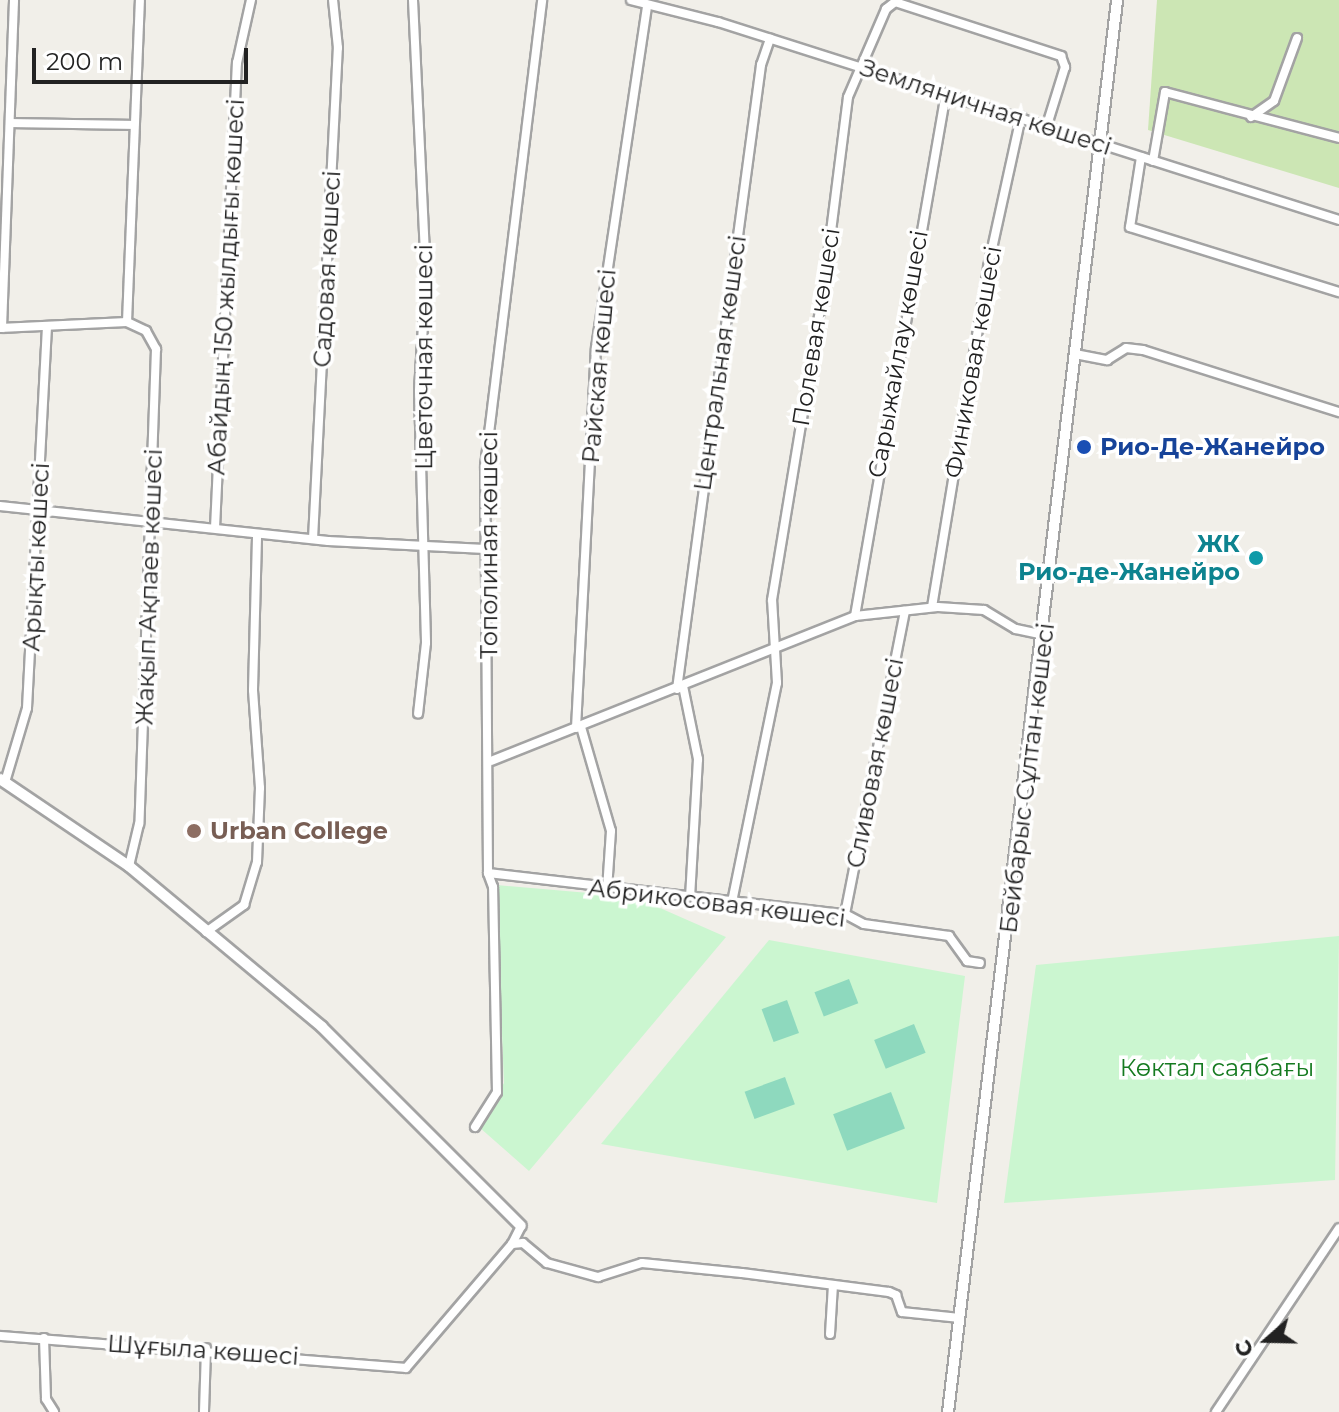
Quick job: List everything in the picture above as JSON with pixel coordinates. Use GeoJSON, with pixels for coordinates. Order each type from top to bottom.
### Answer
{"type":"FeatureCollection","features":[{"type":"Feature","properties":{"kind":"street"},"geometry":{"type":"LineString","coordinates":[[14,0],[1,328],[47,329],[127,322],[140,0]]}},
{"type":"Feature","properties":{"kind":"street","name":"Абайдың 150 жылдығы көшесі"},"geometry":{"type":"LineString","coordinates":[[215,528],[237,63],[251,0]]}},
{"type":"Feature","properties":{"kind":"street","name":"Садовая көшесі"},"geometry":{"type":"LineString","coordinates":[[313,539],[338,48],[333,0]]}},
{"type":"Feature","properties":{"kind":"street","name":"Цветочная көшесі"},"geometry":{"type":"LineString","coordinates":[[413,0],[426,276],[419,391],[427,547],[426,643],[418,714]]}},
{"type":"Feature","properties":{"kind":"street","name":"Тополиная көшесі"},"geometry":{"type":"LineString","coordinates":[[475,1127],[497,1092],[494,901],[488,873],[491,761],[485,466],[542,0]]}},
{"type":"Feature","properties":{"kind":"street","name":"Земляничная көшесі"},"geometry":{"type":"LineString","coordinates":[[631,0],[946,93],[1099,145],[1339,220]]}},
{"type":"Feature","properties":{"kind":"street","name":"Бейбарыс Сұлтан көшесі"},"geometry":{"type":"LineString","coordinates":[[948,1412],[1044,635],[1117,0]]}},
{"type":"Feature","properties":{"kind":"street","name":"Полевая көшесі"},"geometry":{"type":"LineString","coordinates":[[732,902],[777,683],[772,600],[825,279],[848,97],[857,66],[886,9],[895,2],[1061,56],[1065,67],[1047,125]]}},
{"type":"Feature","properties":{"kind":"street","name":"Райская көшесі"},"geometry":{"type":"LineString","coordinates":[[607,889],[611,831],[578,728],[596,348],[647,5]]}},
{"type":"Feature","properties":{"kind":"street"},"geometry":{"type":"LineString","coordinates":[[1251,117],[1274,101],[1297,38]]}},
{"type":"Feature","properties":{"kind":"street","name":"Центральная көшесі"},"geometry":{"type":"LineString","coordinates":[[690,896],[698,759],[680,687],[761,65],[770,39]]}},
{"type":"Feature","properties":{"kind":"street"},"geometry":{"type":"LineString","coordinates":[[1153,161],[1165,92],[1339,138]]}},
{"type":"Feature","properties":{"kind":"street","name":"Сарыжайлау көшесі"},"geometry":{"type":"LineString","coordinates":[[855,616],[946,93]]}},
{"type":"Feature","properties":{"kind":"street","name":"Финиковая көшесі"},"geometry":{"type":"LineString","coordinates":[[932,607],[988,267],[1021,117]]}},
{"type":"Feature","properties":{"kind":"street"},"geometry":{"type":"LineString","coordinates":[[7,122],[134,125]]}},
{"type":"Feature","properties":{"kind":"street"},"geometry":{"type":"LineString","coordinates":[[1141,157],[1128,216],[1130,227],[1339,292]]}},
{"type":"Feature","properties":{"kind":"street","name":"Жақып Ақпаев көшесі"},"geometry":{"type":"LineString","coordinates":[[127,322],[146,331],[156,349],[139,824],[129,866]]}},
{"type":"Feature","properties":{"kind":"street","name":"Арықты көшесі"},"geometry":{"type":"LineString","coordinates":[[3,781],[21,741],[27,708],[41,509],[47,329]]}},
{"type":"Feature","properties":{"kind":"street"},"geometry":{"type":"LineString","coordinates":[[1075,354],[1107,360],[1126,348],[1143,350],[1339,412]]}},
{"type":"Feature","properties":{"kind":"street"},"geometry":{"type":"LineString","coordinates":[[0,506],[152,519],[313,539],[485,549]]}},
{"type":"Feature","properties":{"kind":"street"},"geometry":{"type":"LineString","coordinates":[[206,932],[244,905],[257,862],[260,788],[253,690],[257,534]]}},
{"type":"Feature","properties":{"kind":"street"},"geometry":{"type":"LineString","coordinates":[[491,761],[774,651],[855,616],[932,607],[984,610],[1016,629],[1044,635]]}},
{"type":"Feature","properties":{"kind":"street","name":"Сливовая көшесі"},"geometry":{"type":"LineString","coordinates":[[845,914],[905,611]]}},
{"type":"Feature","properties":{"kind":"street"},"geometry":{"type":"LineString","coordinates":[[3,781],[129,866],[322,1027],[521,1226],[512,1244]]}},
{"type":"Feature","properties":{"kind":"street","name":"Абрикосовая көшесі"},"geometry":{"type":"LineString","coordinates":[[488,873],[845,914],[864,924],[949,936],[967,961],[980,963]]}},
{"type":"Feature","properties":{"kind":"street"},"geometry":{"type":"LineString","coordinates":[[1216,1412],[1339,1228]]}},
{"type":"Feature","properties":{"kind":"street"},"geometry":{"type":"LineString","coordinates":[[512,1244],[523,1243],[547,1263],[604,1277],[642,1263],[896,1295],[902,1312],[960,1318]]}},
{"type":"Feature","properties":{"kind":"street","name":"Шұғыла көшесі"},"geometry":{"type":"LineString","coordinates":[[0,1336],[206,1348],[406,1368],[512,1244]]}},
{"type":"Feature","properties":{"kind":"street"},"geometry":{"type":"LineString","coordinates":[[830,1334],[833,1285]]}},
{"type":"Feature","properties":{"kind":"street"},"geometry":{"type":"LineString","coordinates":[[44,1338],[46,1399],[54,1412]]}},
{"type":"Feature","properties":{"kind":"street"},"geometry":{"type":"LineString","coordinates":[[204,1412],[206,1348]]}},
{"type":"Feature","properties":{"kind":"green space"},"geometry":{"type":"Polygon","coordinates":[[[1157,0],[1339,0],[1339,188],[1148,130],[1157,0]]]}},
{"type":"Feature","properties":{"kind":"green space"},"geometry":{"type":"Polygon","coordinates":[[[496,885],[635,897],[726,937],[529,1171],[479,1127],[504,1083],[496,885]]]}},
{"type":"Feature","properties":{"kind":"green space","name":"Көктал саябағы"},"geometry":{"type":"Polygon","coordinates":[[[1339,936],[1335,1180],[1004,1203],[1036,965],[1339,936]]]}},
{"type":"Feature","properties":{"kind":"green space"},"geometry":{"type":"Polygon","coordinates":[[[769,940],[965,976],[937,1203],[601,1144],[769,940]]]}},
{"type":"Feature","properties":{"kind":"green space"},"geometry":{"type":"Polygon","coordinates":[[[849,979],[858,1003],[824,1017],[814,992],[849,979]]]}},
{"type":"Feature","properties":{"kind":"green space"},"geometry":{"type":"Polygon","coordinates":[[[787,1000],[799,1033],[774,1042],[762,1009],[787,1000]]]}},
{"type":"Feature","properties":{"kind":"green space"},"geometry":{"type":"Polygon","coordinates":[[[914,1024],[926,1053],[886,1069],[874,1040],[914,1024]]]}},
{"type":"Feature","properties":{"kind":"green space"},"geometry":{"type":"Polygon","coordinates":[[[785,1077],[795,1104],[755,1119],[745,1092],[785,1077]]]}},
{"type":"Feature","properties":{"kind":"green space"},"geometry":{"type":"Polygon","coordinates":[[[891,1092],[905,1128],[847,1151],[833,1114],[891,1092]]]}},
{"type":"Feature","properties":{"kind":"place","name":"Рио-Де-Жанейро"},"geometry":{"type":"Point","coordinates":[1084,447]}},
{"type":"Feature","properties":{"kind":"place","name":"ЖК Рио-де-Жанейро"},"geometry":{"type":"Point","coordinates":[1256,558]}},
{"type":"Feature","properties":{"kind":"place","name":"Urban College"},"geometry":{"type":"Point","coordinates":[194,831]}}]}
